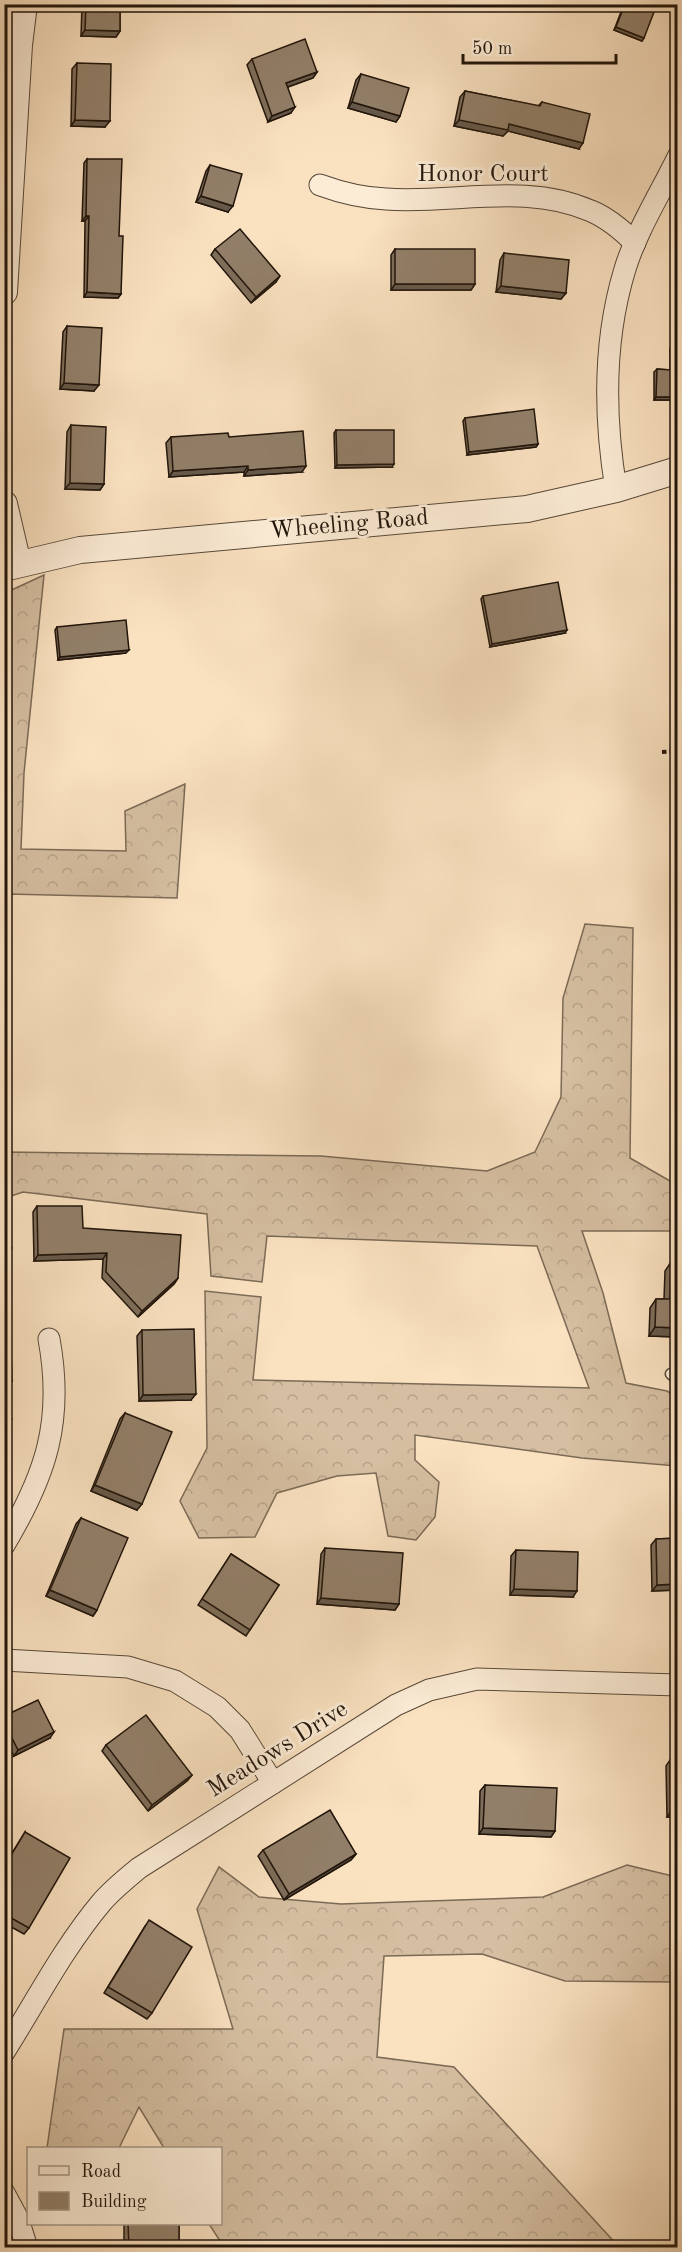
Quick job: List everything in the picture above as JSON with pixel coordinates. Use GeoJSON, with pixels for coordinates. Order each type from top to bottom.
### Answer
{"type":"FeatureCollection","features":[{"type":"Feature","properties":{"kind":"street"},"geometry":{"type":"LineString","coordinates":[[4,292],[19,45],[24,4]]}},
{"type":"Feature","properties":{"kind":"street"},"geometry":{"type":"LineString","coordinates":[[616,489],[608,431],[607,376],[613,322],[625,270],[635,243],[661,186],[678,157]]}},
{"type":"Feature","properties":{"kind":"street","name":"Honor Court"},"geometry":{"type":"LineString","coordinates":[[320,184],[342,193],[388,199],[502,195],[533,196],[563,201],[591,211],[617,226],[635,243]]}},
{"type":"Feature","properties":{"kind":"street","name":"Wheeling Road"},"geometry":{"type":"LineString","coordinates":[[11,566],[80,550],[527,509],[616,489],[678,470]]}},
{"type":"Feature","properties":{"kind":"street"},"geometry":{"type":"LineString","coordinates":[[4,504],[11,566]]}},
{"type":"Feature","properties":{"kind":"street"},"geometry":{"type":"LineString","coordinates":[[4,1545],[35,1486],[52,1435],[56,1400],[49,1339]]}},
{"type":"Feature","properties":{"kind":"street"},"geometry":{"type":"LineString","coordinates":[[4,1660],[128,1667],[175,1681],[217,1707],[240,1730],[273,1783]]}},
{"type":"Feature","properties":{"kind":"street","name":"Meadows Drive"},"geometry":{"type":"LineString","coordinates":[[4,2052],[82,1926],[108,1895],[139,1868],[396,1705],[429,1690],[477,1679],[678,1684]]}},
{"type":"Feature","properties":{"kind":"street"},"geometry":{"type":"LineString","coordinates":[[4,2193],[18,2219],[27,2247]]}},
{"type":"Feature","properties":{"kind":"path"},"geometry":{"type":"LineString","coordinates":[[662,752],[678,751]]}},
{"type":"Feature","properties":{"kind":"green space"},"geometry":{"type":"Polygon","coordinates":[[[44,575],[24,773],[21,849],[126,851],[125,811],[185,784],[177,898],[7,894],[5,987],[5,593],[44,575]]]}},
{"type":"Feature","properties":{"kind":"green space"},"geometry":{"type":"Polygon","coordinates":[[[585,924],[633,928],[630,1158],[677,1185],[678,1231],[582,1231],[603,1293],[626,1383],[667,1391],[677,1397],[677,1466],[582,1458],[415,1435],[415,1460],[439,1482],[435,1517],[416,1540],[388,1536],[376,1473],[337,1476],[277,1493],[255,1537],[199,1538],[180,1501],[207,1448],[205,1291],[261,1297],[253,1380],[589,1388],[537,1246],[267,1236],[262,1282],[211,1276],[207,1214],[23,1192],[5,1198],[5,1152],[321,1156],[487,1171],[535,1152],[561,1097],[563,998],[585,924]]]}},
{"type":"Feature","properties":{"kind":"green space"},"geometry":{"type":"Polygon","coordinates":[[[627,1865],[677,1877],[677,1982],[565,1981],[482,1954],[384,1956],[377,2057],[454,2067],[619,2247],[224,2247],[210,2225],[222,2225],[222,2147],[163,2147],[139,2107],[119,2147],[47,2147],[64,2029],[233,2029],[197,1909],[219,1867],[259,1897],[341,1904],[543,1897],[627,1865]]]}},
{"type":"Feature","properties":{"kind":"building"},"geometry":{"type":"Polygon","coordinates":[[[86,4],[120,4],[120,31],[85,30],[86,4]]]}},
{"type":"Feature","properties":{"kind":"building"},"geometry":{"type":"Polygon","coordinates":[[[625,4],[657,4],[644,38],[616,27],[625,4]]]}},
{"type":"Feature","properties":{"kind":"building"},"geometry":{"type":"Polygon","coordinates":[[[305,39],[317,72],[286,83],[295,107],[272,116],[252,59],[305,39]]]}},
{"type":"Feature","properties":{"kind":"building"},"geometry":{"type":"Polygon","coordinates":[[[77,63],[111,64],[110,121],[75,120],[77,63]]]}},
{"type":"Feature","properties":{"kind":"building"},"geometry":{"type":"Polygon","coordinates":[[[361,74],[409,88],[400,116],[352,102],[361,74]]]}},
{"type":"Feature","properties":{"kind":"building"},"geometry":{"type":"Polygon","coordinates":[[[465,91],[540,106],[542,102],[590,114],[583,143],[509,124],[508,130],[459,120],[465,91]]]}},
{"type":"Feature","properties":{"kind":"building"},"geometry":{"type":"Polygon","coordinates":[[[87,159],[122,159],[119,236],[123,236],[121,294],[87,292],[89,216],[86,216],[87,159]]]}},
{"type":"Feature","properties":{"kind":"building"},"geometry":{"type":"Polygon","coordinates":[[[210,165],[242,174],[233,206],[201,196],[210,165]]]}},
{"type":"Feature","properties":{"kind":"building"},"geometry":{"type":"Polygon","coordinates":[[[240,229],[280,276],[256,297],[215,249],[240,229]]]}},
{"type":"Feature","properties":{"kind":"building"},"geometry":{"type":"Polygon","coordinates":[[[395,249],[475,249],[475,284],[395,284],[395,249]]]}},
{"type":"Feature","properties":{"kind":"building"},"geometry":{"type":"Polygon","coordinates":[[[504,253],[569,260],[566,293],[501,286],[504,253]]]}},
{"type":"Feature","properties":{"kind":"building"},"geometry":{"type":"Polygon","coordinates":[[[67,326],[102,328],[99,385],[64,383],[67,326]]]}},
{"type":"Feature","properties":{"kind":"building"},"geometry":{"type":"Polygon","coordinates":[[[673,345],[678,345],[678,397],[656,397],[657,369],[672,370],[673,345]]]}},
{"type":"Feature","properties":{"kind":"building"},"geometry":{"type":"Polygon","coordinates":[[[534,409],[538,444],[469,452],[465,418],[534,409]]]}},
{"type":"Feature","properties":{"kind":"building"},"geometry":{"type":"Polygon","coordinates":[[[71,425],[106,427],[104,484],[70,483],[71,425]]]}},
{"type":"Feature","properties":{"kind":"building"},"geometry":{"type":"Polygon","coordinates":[[[336,430],[394,430],[394,464],[337,465],[336,430]]]}},
{"type":"Feature","properties":{"kind":"building"},"geometry":{"type":"Polygon","coordinates":[[[303,431],[306,466],[248,470],[248,466],[173,471],[171,437],[228,433],[229,437],[303,431]]]}},
{"type":"Feature","properties":{"kind":"building"},"geometry":{"type":"Polygon","coordinates":[[[558,582],[567,630],[492,644],[483,596],[558,582]]]}},
{"type":"Feature","properties":{"kind":"building"},"geometry":{"type":"Polygon","coordinates":[[[126,620],[129,650],[60,657],[57,627],[126,620]]]}},
{"type":"Feature","properties":{"kind":"building"},"geometry":{"type":"Polygon","coordinates":[[[37,1206],[82,1206],[83,1228],[181,1235],[178,1278],[142,1311],[106,1272],[107,1253],[38,1255],[37,1206]]]}},
{"type":"Feature","properties":{"kind":"building"},"geometry":{"type":"Polygon","coordinates":[[[4,1245],[12,1248],[4,1265],[4,1245]]]}},
{"type":"Feature","properties":{"kind":"building"},"geometry":{"type":"Polygon","coordinates":[[[671,1262],[678,1262],[678,1328],[655,1327],[656,1299],[670,1299],[671,1262]]]}},
{"type":"Feature","properties":{"kind":"building"},"geometry":{"type":"Polygon","coordinates":[[[194,1329],[196,1394],[143,1395],[142,1330],[194,1329]]]}},
{"type":"Feature","properties":{"kind":"building"},"geometry":{"type":"Polygon","coordinates":[[[4,1349],[11,1349],[12,1381],[4,1382],[4,1349]]]}},
{"type":"Feature","properties":{"kind":"building"},"geometry":{"type":"Polygon","coordinates":[[[125,1413],[172,1432],[142,1504],[95,1485],[125,1413]]]}},
{"type":"Feature","properties":{"kind":"building"},"geometry":{"type":"Polygon","coordinates":[[[4,1416],[12,1419],[4,1434],[4,1416]]]}},
{"type":"Feature","properties":{"kind":"building"},"geometry":{"type":"Polygon","coordinates":[[[81,1518],[128,1538],[97,1610],[50,1590],[81,1518]]]}},
{"type":"Feature","properties":{"kind":"building"},"geometry":{"type":"Polygon","coordinates":[[[678,1538],[678,1584],[657,1585],[656,1539],[678,1538]]]}},
{"type":"Feature","properties":{"kind":"building"},"geometry":{"type":"Polygon","coordinates":[[[325,1548],[403,1553],[399,1604],[321,1598],[325,1548]]]}},
{"type":"Feature","properties":{"kind":"building"},"geometry":{"type":"Polygon","coordinates":[[[516,1550],[578,1552],[577,1591],[514,1589],[516,1550]]]}},
{"type":"Feature","properties":{"kind":"building"},"geometry":{"type":"Polygon","coordinates":[[[231,1554],[279,1585],[250,1630],[202,1599],[231,1554]]]}},
{"type":"Feature","properties":{"kind":"building"},"geometry":{"type":"Polygon","coordinates":[[[38,1700],[54,1732],[18,1750],[4,1722],[4,1716],[38,1700]]]}},
{"type":"Feature","properties":{"kind":"building"},"geometry":{"type":"Polygon","coordinates":[[[146,1715],[192,1775],[152,1805],[106,1745],[146,1715]]]}},
{"type":"Feature","properties":{"kind":"building"},"geometry":{"type":"Polygon","coordinates":[[[670,1760],[678,1760],[678,1811],[671,1811],[670,1760]]]}},
{"type":"Feature","properties":{"kind":"building"},"geometry":{"type":"Polygon","coordinates":[[[485,1785],[557,1788],[555,1831],[483,1828],[485,1785]]]}},
{"type":"Feature","properties":{"kind":"building"},"geometry":{"type":"Polygon","coordinates":[[[330,1810],[356,1854],[289,1894],[263,1850],[330,1810]]]}},
{"type":"Feature","properties":{"kind":"building"},"geometry":{"type":"Polygon","coordinates":[[[25,1832],[70,1858],[29,1928],[4,1914],[4,1867],[25,1832]]]}},
{"type":"Feature","properties":{"kind":"building"},"geometry":{"type":"Polygon","coordinates":[[[149,1920],[192,1947],[152,2013],[108,1987],[149,1920]]]}},
{"type":"Feature","properties":{"kind":"building"},"geometry":{"type":"Polygon","coordinates":[[[128,2225],[179,2225],[179,2247],[129,2247],[128,2225]]]}}]}
